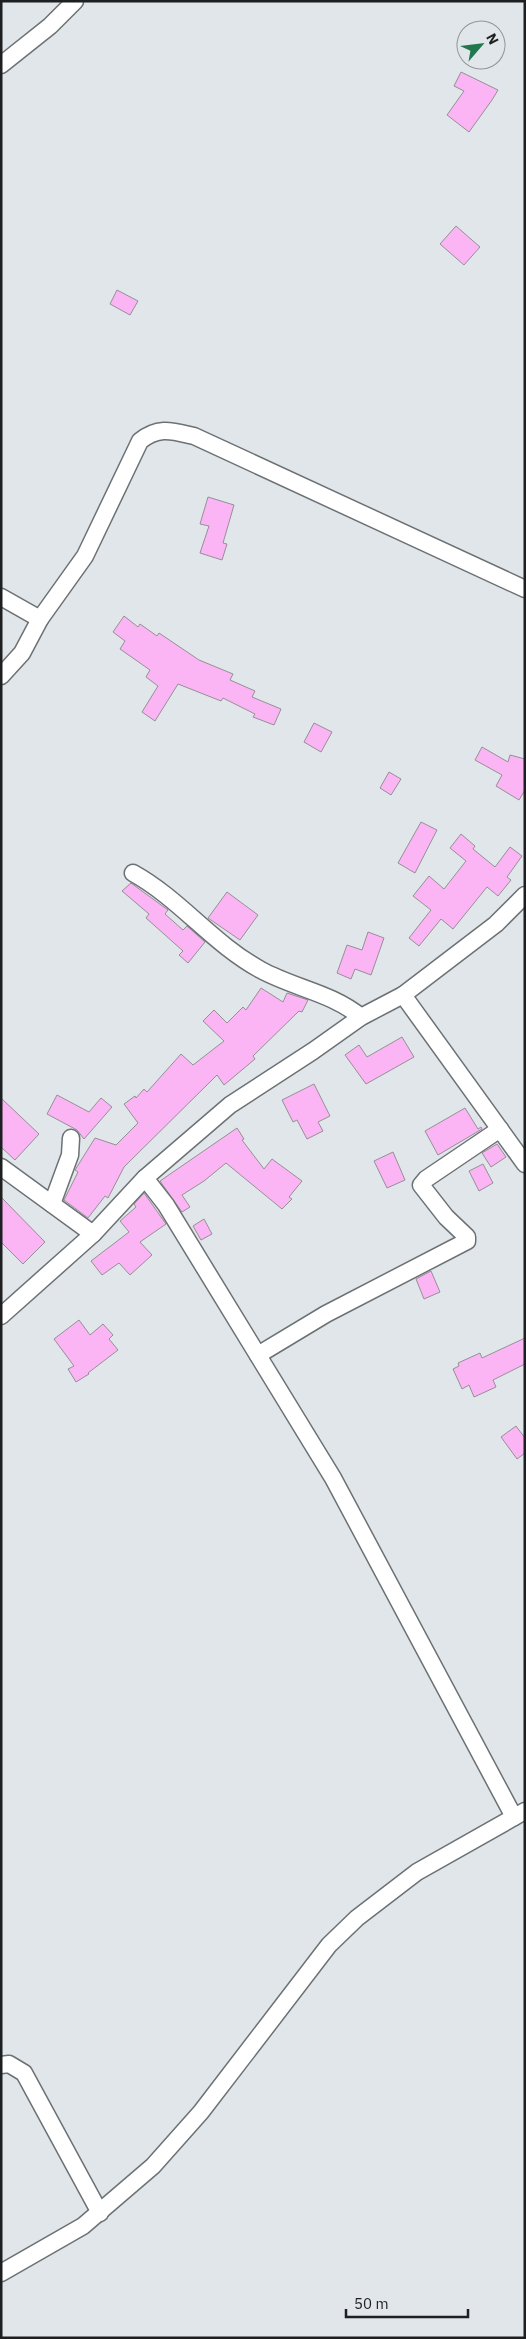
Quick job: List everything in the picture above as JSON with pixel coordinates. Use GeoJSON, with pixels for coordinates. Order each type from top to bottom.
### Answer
{"type":"FeatureCollection","features":[{"type":"Feature","properties":{"kind":"street"},"geometry":{"type":"LineString","coordinates":[[1,65],[50,26],[75,1]]}},
{"type":"Feature","properties":{"kind":"street"},"geometry":{"type":"LineString","coordinates":[[1,676],[22,653],[40,619],[85,556],[140,441],[151,432],[170,430],[194,436],[525,589]]}},
{"type":"Feature","properties":{"kind":"street"},"geometry":{"type":"LineString","coordinates":[[1,597],[40,619]]}},
{"type":"Feature","properties":{"kind":"street"},"geometry":{"type":"LineString","coordinates":[[133,873],[155,885],[239,956],[262,970],[345,1004],[361,1017]]}},
{"type":"Feature","properties":{"kind":"street"},"geometry":{"type":"LineString","coordinates":[[1,1316],[93,1234],[144,1178],[230,1105],[361,1017],[402,995],[496,924],[525,895]]}},
{"type":"Feature","properties":{"kind":"street"},"geometry":{"type":"LineString","coordinates":[[402,995],[525,1164]]}},
{"type":"Feature","properties":{"kind":"street"},"geometry":{"type":"LineString","coordinates":[[258,1355],[326,1314],[467,1241],[467,1237],[440,1211],[421,1185],[500,1129]]}},
{"type":"Feature","properties":{"kind":"street"},"geometry":{"type":"LineString","coordinates":[[52,1204],[70,1155],[71,1138]]}},
{"type":"Feature","properties":{"kind":"street"},"geometry":{"type":"LineString","coordinates":[[1,1167],[93,1234]]}},
{"type":"Feature","properties":{"kind":"street"},"geometry":{"type":"LineString","coordinates":[[1,2273],[55,2244],[100,2213],[153,2166],[201,2112],[329,1945],[357,1918],[417,1872],[520,1814],[333,1478],[166,1205],[144,1178]]}},
{"type":"Feature","properties":{"kind":"street"},"geometry":{"type":"LineString","coordinates":[[1,2065],[9,2064],[24,2073],[100,2213]]}},
{"type":"Feature","properties":{"kind":"building"},"geometry":{"type":"Polygon","coordinates":[[[461,72],[498,90],[469,132],[447,115],[464,91],[454,86],[461,72]]]}},
{"type":"Feature","properties":{"kind":"building"},"geometry":{"type":"Polygon","coordinates":[[[456,226],[480,247],[464,265],[440,244],[456,226]]]}},
{"type":"Feature","properties":{"kind":"building"},"geometry":{"type":"Polygon","coordinates":[[[117,290],[138,301],[130,315],[110,304],[117,290]]]}},
{"type":"Feature","properties":{"kind":"building"},"geometry":{"type":"Polygon","coordinates":[[[208,497],[234,505],[223,543],[227,544],[222,560],[200,553],[209,526],[200,524],[208,497]]]}},
{"type":"Feature","properties":{"kind":"building"},"geometry":{"type":"Polygon","coordinates":[[[124,616],[138,627],[140,624],[157,636],[159,633],[199,660],[233,674],[230,680],[255,691],[252,697],[281,709],[274,725],[253,717],[255,714],[223,698],[221,701],[178,684],[155,721],[142,712],[158,686],[146,677],[150,670],[120,649],[125,641],[113,632],[124,616]]]}},
{"type":"Feature","properties":{"kind":"building"},"geometry":{"type":"Polygon","coordinates":[[[314,723],[332,732],[321,752],[304,742],[314,723]]]}},
{"type":"Feature","properties":{"kind":"building"},"geometry":{"type":"Polygon","coordinates":[[[482,747],[508,762],[510,755],[525,759],[525,790],[519,800],[496,786],[502,775],[475,760],[482,747]]]}},
{"type":"Feature","properties":{"kind":"building"},"geometry":{"type":"Polygon","coordinates":[[[389,772],[401,779],[391,795],[380,788],[389,772]]]}},
{"type":"Feature","properties":{"kind":"building"},"geometry":{"type":"Polygon","coordinates":[[[421,822],[437,830],[415,873],[398,863],[421,822]]]}},
{"type":"Feature","properties":{"kind":"building"},"geometry":{"type":"Polygon","coordinates":[[[461,834],[475,846],[473,849],[495,867],[510,847],[522,856],[507,877],[511,880],[498,896],[487,887],[453,929],[441,919],[419,946],[409,938],[431,910],[413,896],[429,876],[444,889],[466,861],[450,848],[461,834]]]}},
{"type":"Feature","properties":{"kind":"building"},"geometry":{"type":"Polygon","coordinates":[[[131,883],[168,910],[165,914],[183,930],[187,926],[205,942],[188,963],[179,955],[183,951],[146,918],[149,914],[122,891],[131,883]]]}},
{"type":"Feature","properties":{"kind":"building"},"geometry":{"type":"Polygon","coordinates":[[[227,892],[258,915],[240,940],[208,918],[227,892]]]}},
{"type":"Feature","properties":{"kind":"building"},"geometry":{"type":"Polygon","coordinates":[[[368,932],[384,938],[371,975],[355,969],[351,979],[337,973],[347,945],[362,950],[368,932]]]}},
{"type":"Feature","properties":{"kind":"building"},"geometry":{"type":"Polygon","coordinates":[[[261,988],[283,1002],[287,993],[308,1000],[302,1012],[299,1011],[253,1056],[255,1059],[224,1085],[217,1075],[124,1167],[108,1198],[105,1196],[88,1218],[64,1200],[78,1172],[75,1170],[95,1138],[116,1145],[138,1123],[124,1104],[135,1096],[136,1098],[144,1089],[147,1092],[181,1054],[193,1065],[224,1041],[203,1021],[214,1010],[227,1023],[243,1007],[246,1010],[261,988]]]}},
{"type":"Feature","properties":{"kind":"building"},"geometry":{"type":"Polygon","coordinates":[[[402,1037],[414,1057],[366,1084],[345,1055],[359,1045],[367,1057],[402,1037]]]}},
{"type":"Feature","properties":{"kind":"building"},"geometry":{"type":"Polygon","coordinates":[[[314,1084],[330,1116],[318,1122],[323,1131],[307,1139],[297,1120],[293,1122],[282,1100],[314,1084]]]}},
{"type":"Feature","properties":{"kind":"building"},"geometry":{"type":"Polygon","coordinates":[[[57,1095],[89,1112],[101,1098],[112,1107],[84,1139],[77,1130],[47,1114],[57,1095]]]}},
{"type":"Feature","properties":{"kind":"building"},"geometry":{"type":"Polygon","coordinates":[[[1,1098],[39,1134],[15,1160],[1,1147],[1,1098]]]}},
{"type":"Feature","properties":{"kind":"building"},"geometry":{"type":"Polygon","coordinates":[[[465,1108],[478,1129],[481,1127],[482,1129],[438,1155],[425,1131],[465,1108]]]}},
{"type":"Feature","properties":{"kind":"building"},"geometry":{"type":"Polygon","coordinates":[[[237,1128],[244,1139],[242,1140],[264,1169],[272,1159],[302,1181],[289,1197],[292,1199],[282,1209],[226,1163],[204,1181],[182,1195],[190,1207],[182,1212],[160,1181],[237,1128]]]}},
{"type":"Feature","properties":{"kind":"building"},"geometry":{"type":"Polygon","coordinates":[[[497,1144],[506,1157],[491,1167],[482,1153],[497,1144]]]}},
{"type":"Feature","properties":{"kind":"building"},"geometry":{"type":"Polygon","coordinates":[[[393,1152],[405,1180],[387,1188],[374,1161],[393,1152]]]}},
{"type":"Feature","properties":{"kind":"building"},"geometry":{"type":"Polygon","coordinates":[[[483,1164],[493,1183],[479,1191],[469,1171],[483,1164]]]}},
{"type":"Feature","properties":{"kind":"building"},"geometry":{"type":"Polygon","coordinates":[[[144,1193],[166,1224],[140,1242],[152,1255],[130,1275],[119,1263],[102,1275],[91,1261],[129,1232],[120,1221],[136,1207],[134,1204],[144,1193]]]}},
{"type":"Feature","properties":{"kind":"building"},"geometry":{"type":"Polygon","coordinates":[[[1,1197],[45,1242],[23,1264],[1,1242],[1,1197]]]}},
{"type":"Feature","properties":{"kind":"building"},"geometry":{"type":"Polygon","coordinates":[[[204,1219],[212,1234],[201,1240],[193,1226],[204,1219]]]}},
{"type":"Feature","properties":{"kind":"building"},"geometry":{"type":"Polygon","coordinates":[[[431,1271],[440,1292],[424,1299],[416,1279],[431,1271]]]}},
{"type":"Feature","properties":{"kind":"building"},"geometry":{"type":"Polygon","coordinates":[[[79,1320],[90,1335],[103,1324],[113,1335],[109,1339],[118,1350],[89,1374],[76,1382],[68,1369],[74,1366],[54,1339],[79,1320]]]}},
{"type":"Feature","properties":{"kind":"building"},"geometry":{"type":"Polygon","coordinates":[[[525,1338],[525,1364],[493,1380],[496,1387],[474,1397],[469,1385],[462,1389],[453,1369],[459,1366],[458,1363],[480,1353],[482,1358],[525,1338]]]}},
{"type":"Feature","properties":{"kind":"building"},"geometry":{"type":"Polygon","coordinates":[[[516,1426],[525,1438],[525,1453],[517,1459],[501,1437],[516,1426]]]}}]}
